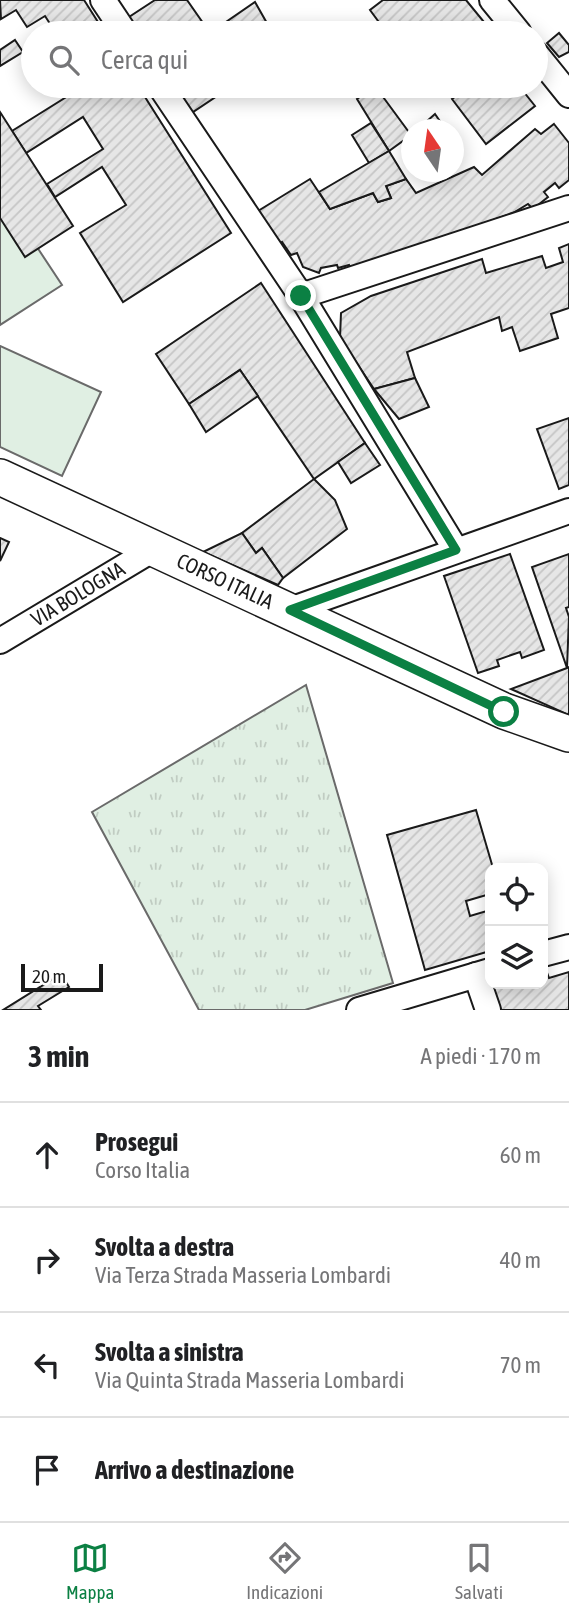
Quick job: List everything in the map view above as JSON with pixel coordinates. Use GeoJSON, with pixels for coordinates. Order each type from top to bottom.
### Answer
{"type":"FeatureCollection","features":[{"type":"Feature","properties":{"kind":"street"},"geometry":{"type":"LineString","coordinates":[[103,0],[117,21]]}},
{"type":"Feature","properties":{"kind":"street"},"geometry":{"type":"LineString","coordinates":[[492,0],[509,21]]}},
{"type":"Feature","properties":{"kind":"street"},"geometry":{"type":"LineString","coordinates":[[548,69],[569,95]]}},
{"type":"Feature","properties":{"kind":"street"},"geometry":{"type":"LineString","coordinates":[[168,98],[301,296],[456,550]]}},
{"type":"Feature","properties":{"kind":"street"},"geometry":{"type":"LineString","coordinates":[[301,296],[569,208]]}},
{"type":"Feature","properties":{"kind":"street","name":"CORSO ITALIA"},"geometry":{"type":"LineString","coordinates":[[0,477],[157,547],[504,712],[569,734]]}},
{"type":"Feature","properties":{"kind":"street"},"geometry":{"type":"LineString","coordinates":[[290,610],[569,511]]}},
{"type":"Feature","properties":{"kind":"street","name":"VIA BOLOGNA"},"geometry":{"type":"LineString","coordinates":[[0,641],[157,547]]}},
{"type":"Feature","properties":{"kind":"street"},"geometry":{"type":"LineString","coordinates":[[548,953],[569,947]]}},
{"type":"Feature","properties":{"kind":"street"},"geometry":{"type":"LineString","coordinates":[[359,1010],[483,973],[488,1010]]}},
{"type":"Feature","properties":{"kind":"green space"},"geometry":{"type":"Polygon","coordinates":[[[0,191],[62,285],[0,325],[0,191]]]}},
{"type":"Feature","properties":{"kind":"green space"},"geometry":{"type":"Polygon","coordinates":[[[0,346],[101,392],[62,476],[0,447],[0,346]]]}},
{"type":"Feature","properties":{"kind":"green space"},"geometry":{"type":"Polygon","coordinates":[[[306,685],[393,983],[305,1010],[199,1010],[92,812],[306,685]]]}},
{"type":"Feature","properties":{"kind":"building"},"geometry":{"type":"Polygon","coordinates":[[[0,0],[84,0],[97,21],[48,21],[45,16],[37,21],[23,21],[16,10],[1,19],[0,0]]]}},
{"type":"Feature","properties":{"kind":"building"},"geometry":{"type":"Polygon","coordinates":[[[155,0],[187,0],[202,21],[129,21],[129,17],[155,0]]]}},
{"type":"Feature","properties":{"kind":"building"},"geometry":{"type":"Polygon","coordinates":[[[383,0],[466,0],[483,21],[378,21],[370,10],[383,0]]]}},
{"type":"Feature","properties":{"kind":"building"},"geometry":{"type":"Polygon","coordinates":[[[255,2],[266,21],[227,21],[255,2]]]}},
{"type":"Feature","properties":{"kind":"building"},"geometry":{"type":"Polygon","coordinates":[[[559,33],[569,45],[569,52],[559,57],[548,42],[559,33]]]}},
{"type":"Feature","properties":{"kind":"building"},"geometry":{"type":"Polygon","coordinates":[[[15,40],[21,53],[0,66],[0,50],[15,40]]]}},
{"type":"Feature","properties":{"kind":"building"},"geometry":{"type":"Polygon","coordinates":[[[65,98],[146,98],[231,233],[123,302],[80,233],[126,205],[102,167],[55,197],[47,184],[103,149],[83,117],[26,153],[12,131],[65,98]]]}},
{"type":"Feature","properties":{"kind":"building"},"geometry":{"type":"Polygon","coordinates":[[[180,98],[214,98],[190,114],[180,98]]]}},
{"type":"Feature","properties":{"kind":"building"},"geometry":{"type":"Polygon","coordinates":[[[358,98],[384,98],[401,121],[401,142],[389,151],[358,98]]]}},
{"type":"Feature","properties":{"kind":"building"},"geometry":{"type":"Polygon","coordinates":[[[529,98],[535,106],[486,144],[452,99],[529,98]]]}},
{"type":"Feature","properties":{"kind":"building"},"geometry":{"type":"Polygon","coordinates":[[[0,112],[73,226],[25,257],[0,218],[0,112]]]}},
{"type":"Feature","properties":{"kind":"building"},"geometry":{"type":"Polygon","coordinates":[[[371,123],[389,151],[369,163],[352,135],[371,123]]]}},
{"type":"Feature","properties":{"kind":"building"},"geometry":{"type":"Polygon","coordinates":[[[554,124],[569,143],[569,180],[559,188],[555,183],[544,192],[548,197],[533,209],[528,204],[513,213],[351,270],[349,265],[338,268],[337,265],[321,268],[319,273],[303,267],[297,253],[291,255],[282,242],[279,244],[258,211],[310,179],[330,209],[373,193],[378,202],[391,198],[386,186],[401,181],[408,182],[416,193],[441,182],[464,182],[464,171],[474,167],[482,175],[535,129],[541,134],[554,124]]]}},
{"type":"Feature","properties":{"kind":"building"},"geometry":{"type":"Polygon","coordinates":[[[389,151],[401,171],[401,181],[386,186],[391,198],[378,202],[373,193],[330,209],[319,192],[389,151]]]}},
{"type":"Feature","properties":{"kind":"building"},"geometry":{"type":"Polygon","coordinates":[[[569,244],[569,308],[551,314],[558,338],[520,351],[512,327],[502,331],[499,317],[407,352],[415,378],[374,389],[340,338],[341,313],[371,296],[482,259],[486,273],[542,256],[546,268],[563,262],[559,248],[569,244]]]}},
{"type":"Feature","properties":{"kind":"building"},"geometry":{"type":"Polygon","coordinates":[[[261,283],[365,443],[314,479],[240,370],[189,404],[156,354],[261,283]]]}},
{"type":"Feature","properties":{"kind":"building"},"geometry":{"type":"Polygon","coordinates":[[[240,370],[258,396],[206,432],[189,404],[240,370]]]}},
{"type":"Feature","properties":{"kind":"building"},"geometry":{"type":"Polygon","coordinates":[[[415,378],[429,407],[399,419],[374,389],[415,378]]]}},
{"type":"Feature","properties":{"kind":"building"},"geometry":{"type":"Polygon","coordinates":[[[569,418],[569,485],[559,489],[537,429],[569,418]]]}},
{"type":"Feature","properties":{"kind":"building"},"geometry":{"type":"Polygon","coordinates":[[[365,443],[380,465],[351,483],[338,462],[365,443]]]}},
{"type":"Feature","properties":{"kind":"building"},"geometry":{"type":"Polygon","coordinates":[[[314,479],[335,500],[347,529],[283,578],[262,548],[256,553],[242,533],[314,479]]]}},
{"type":"Feature","properties":{"kind":"building"},"geometry":{"type":"Polygon","coordinates":[[[242,533],[256,553],[262,548],[283,578],[278,585],[203,552],[242,533]]]}},
{"type":"Feature","properties":{"kind":"building"},"geometry":{"type":"Polygon","coordinates":[[[0,538],[9,542],[0,561],[0,538]]]}},
{"type":"Feature","properties":{"kind":"building"},"geometry":{"type":"Polygon","coordinates":[[[510,554],[544,650],[522,658],[520,652],[497,660],[499,666],[478,673],[444,576],[510,554]]]}},
{"type":"Feature","properties":{"kind":"building"},"geometry":{"type":"Polygon","coordinates":[[[569,554],[569,607],[566,608],[569,617],[567,668],[532,567],[569,554]]]}},
{"type":"Feature","properties":{"kind":"building"},"geometry":{"type":"Polygon","coordinates":[[[569,667],[569,715],[511,689],[567,668],[569,667]]]}},
{"type":"Feature","properties":{"kind":"building"},"geometry":{"type":"Polygon","coordinates":[[[476,810],[492,863],[485,863],[485,895],[466,901],[470,916],[485,912],[485,952],[425,970],[387,835],[476,810]]]}},
{"type":"Feature","properties":{"kind":"building"},"geometry":{"type":"Polygon","coordinates":[[[569,972],[569,1010],[490,1010],[490,989],[548,989],[548,975],[549,978],[569,972]]]}},
{"type":"Feature","properties":{"kind":"building"},"geometry":{"type":"Polygon","coordinates":[[[61,974],[69,987],[38,1006],[41,1010],[3,1010],[61,974]]]}},
{"type":"Feature","properties":{"kind":"route"},"geometry":{"type":"LineString","coordinates":[[301,296],[456,550],[290,610],[504,712]]}}]}
